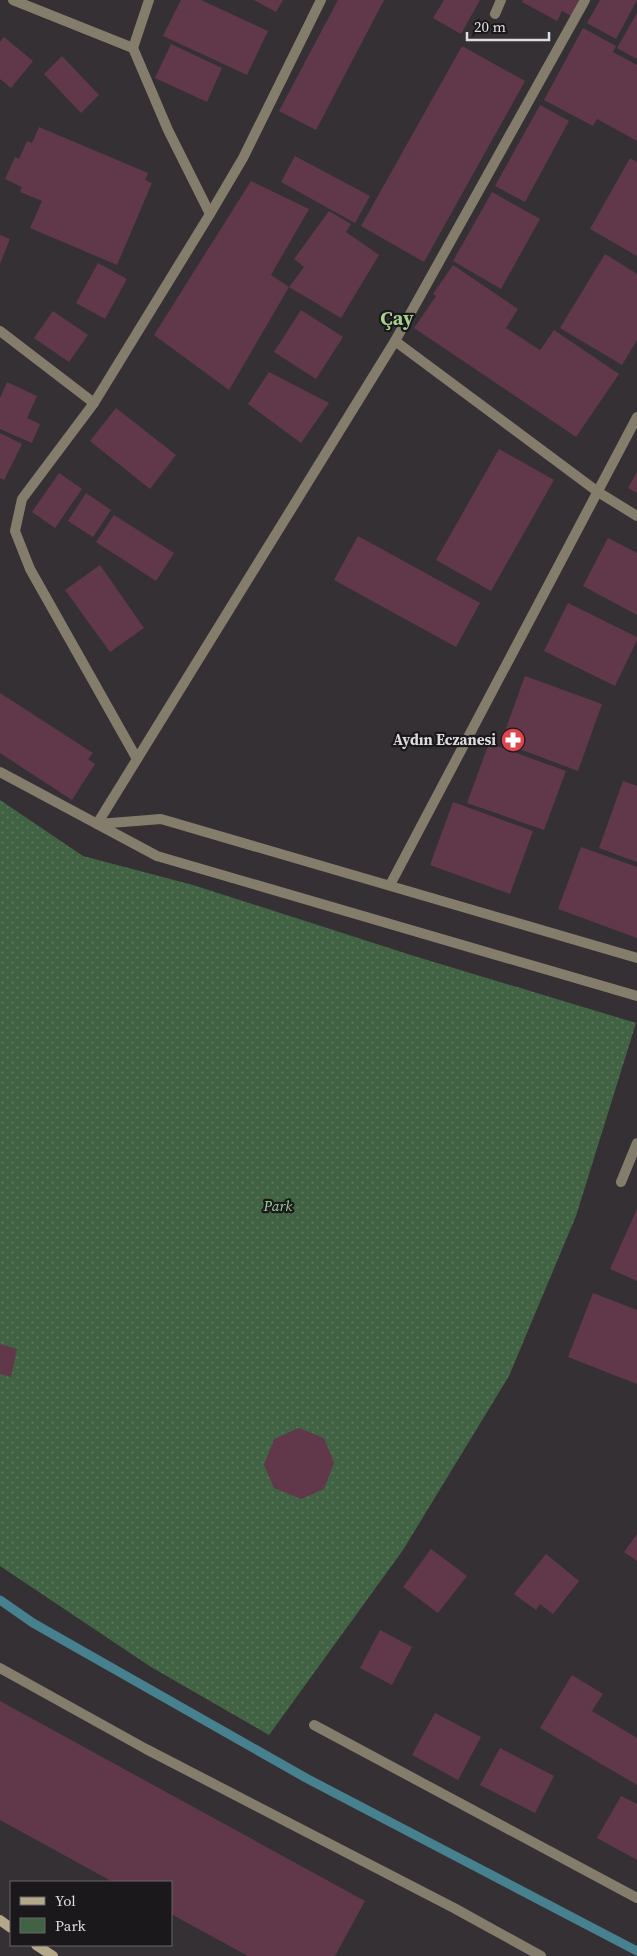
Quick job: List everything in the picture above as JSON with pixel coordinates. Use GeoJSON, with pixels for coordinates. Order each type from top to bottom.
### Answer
{"type":"FeatureCollection","features":[{"type":"Feature","properties":{"kind":"street"},"geometry":{"type":"LineString","coordinates":[[14,0],[133,48]]}},
{"type":"Feature","properties":{"kind":"street"},"geometry":{"type":"LineString","coordinates":[[149,0],[133,48],[168,130],[210,214]]}},
{"type":"Feature","properties":{"kind":"street"},"geometry":{"type":"LineString","coordinates":[[137,759],[30,569],[14,531],[22,499],[94,403],[243,158],[321,0]]}},
{"type":"Feature","properties":{"kind":"street"},"geometry":{"type":"LineString","coordinates":[[495,14],[501,0]]}},
{"type":"Feature","properties":{"kind":"street"},"geometry":{"type":"LineString","coordinates":[[97,824],[395,342],[585,0]]}},
{"type":"Feature","properties":{"kind":"street"},"geometry":{"type":"LineString","coordinates":[[0,331],[94,403]]}},
{"type":"Feature","properties":{"kind":"street"},"geometry":{"type":"LineString","coordinates":[[395,342],[598,492],[637,516]]}},
{"type":"Feature","properties":{"kind":"street"},"geometry":{"type":"LineString","coordinates":[[390,885],[637,417]]}},
{"type":"Feature","properties":{"kind":"street"},"geometry":{"type":"LineString","coordinates":[[0,772],[157,856],[637,996]]}},
{"type":"Feature","properties":{"kind":"street"},"geometry":{"type":"LineString","coordinates":[[97,824],[161,819],[637,958]]}},
{"type":"Feature","properties":{"kind":"street"},"geometry":{"type":"LineString","coordinates":[[622,1182],[637,1143]]}},
{"type":"Feature","properties":{"kind":"street"},"geometry":{"type":"LineString","coordinates":[[0,1668],[146,1749],[454,1908],[541,1956]]}},
{"type":"Feature","properties":{"kind":"street"},"geometry":{"type":"LineString","coordinates":[[314,1725],[637,1898]]}},
{"type":"Feature","properties":{"kind":"street"},"geometry":{"type":"LineString","coordinates":[[38,1946],[53,1956]]}},
{"type":"Feature","properties":{"kind":"green space","name":"Park"},"geometry":{"type":"Polygon","coordinates":[[[0,800],[83,856],[193,885],[414,956],[636,1023],[576,1216],[509,1376],[403,1550],[269,1735],[151,1667],[0,1566],[0,800]]]}},
{"type":"Feature","properties":{"kind":"building"},"geometry":{"type":"Polygon","coordinates":[[[181,0],[201,0],[268,31],[247,75],[163,36],[181,0]]]}},
{"type":"Feature","properties":{"kind":"building"},"geometry":{"type":"Polygon","coordinates":[[[254,0],[283,0],[276,12],[254,0]]]}},
{"type":"Feature","properties":{"kind":"building"},"geometry":{"type":"Polygon","coordinates":[[[338,0],[384,0],[316,130],[279,111],[338,0]]]}},
{"type":"Feature","properties":{"kind":"building"},"geometry":{"type":"Polygon","coordinates":[[[444,0],[480,0],[461,34],[433,18],[444,0]]]}},
{"type":"Feature","properties":{"kind":"building"},"geometry":{"type":"Polygon","coordinates":[[[523,0],[579,0],[571,16],[562,11],[557,21],[522,2],[523,0]]]}},
{"type":"Feature","properties":{"kind":"building"},"geometry":{"type":"Polygon","coordinates":[[[600,0],[637,0],[616,39],[587,23],[600,0]]]}},
{"type":"Feature","properties":{"kind":"building"},"geometry":{"type":"Polygon","coordinates":[[[637,13],[637,59],[617,48],[637,13]]]}},
{"type":"Feature","properties":{"kind":"building"},"geometry":{"type":"Polygon","coordinates":[[[583,28],[616,46],[613,52],[637,65],[637,141],[597,119],[593,126],[544,100],[583,28]]]}},
{"type":"Feature","properties":{"kind":"building"},"geometry":{"type":"Polygon","coordinates":[[[4,37],[33,61],[11,88],[0,79],[0,42],[4,37]]]}},
{"type":"Feature","properties":{"kind":"building"},"geometry":{"type":"Polygon","coordinates":[[[171,44],[222,68],[207,102],[155,78],[171,44]]]}},
{"type":"Feature","properties":{"kind":"building"},"geometry":{"type":"Polygon","coordinates":[[[462,46],[525,81],[424,262],[361,226],[462,46]]]}},
{"type":"Feature","properties":{"kind":"building"},"geometry":{"type":"Polygon","coordinates":[[[62,56],[99,95],[81,113],[44,74],[62,56]]]}},
{"type":"Feature","properties":{"kind":"building"},"geometry":{"type":"Polygon","coordinates":[[[540,105],[569,121],[525,202],[495,186],[540,105]]]}},
{"type":"Feature","properties":{"kind":"building"},"geometry":{"type":"Polygon","coordinates":[[[39,127],[148,173],[145,180],[152,183],[117,265],[30,228],[42,201],[20,192],[22,187],[5,179],[15,157],[19,159],[27,141],[32,143],[39,127]]]}},
{"type":"Feature","properties":{"kind":"building"},"geometry":{"type":"Polygon","coordinates":[[[295,156],[370,196],[355,223],[281,182],[295,156]]]}},
{"type":"Feature","properties":{"kind":"building"},"geometry":{"type":"Polygon","coordinates":[[[630,158],[637,162],[637,256],[590,229],[630,158]]]}},
{"type":"Feature","properties":{"kind":"building"},"geometry":{"type":"Polygon","coordinates":[[[251,181],[309,209],[271,275],[289,287],[229,390],[154,335],[251,181]]]}},
{"type":"Feature","properties":{"kind":"building"},"geometry":{"type":"Polygon","coordinates":[[[492,192],[540,219],[501,289],[453,261],[492,192]]]}},
{"type":"Feature","properties":{"kind":"building"},"geometry":{"type":"Polygon","coordinates":[[[329,211],[351,224],[346,232],[379,255],[341,318],[289,287],[304,267],[294,259],[329,211]]]}},
{"type":"Feature","properties":{"kind":"building"},"geometry":{"type":"Polygon","coordinates":[[[0,235],[10,239],[0,264],[0,235]]]}},
{"type":"Feature","properties":{"kind":"building"},"geometry":{"type":"Polygon","coordinates":[[[605,254],[637,274],[637,340],[622,365],[560,328],[605,254]]]}},
{"type":"Feature","properties":{"kind":"building"},"geometry":{"type":"Polygon","coordinates":[[[98,263],[127,279],[105,319],[76,303],[98,263]]]}},
{"type":"Feature","properties":{"kind":"building"},"geometry":{"type":"Polygon","coordinates":[[[453,265],[518,309],[506,328],[540,350],[554,330],[619,374],[576,437],[414,328],[436,296],[433,294],[453,265]]]}},
{"type":"Feature","properties":{"kind":"building"},"geometry":{"type":"Polygon","coordinates":[[[301,310],[343,337],[316,379],[274,352],[301,310]]]}},
{"type":"Feature","properties":{"kind":"building"},"geometry":{"type":"Polygon","coordinates":[[[53,311],[88,335],[69,362],[34,338],[53,311]]]}},
{"type":"Feature","properties":{"kind":"building"},"geometry":{"type":"Polygon","coordinates":[[[269,372],[329,403],[301,443],[248,404],[269,372]]]}},
{"type":"Feature","properties":{"kind":"building"},"geometry":{"type":"Polygon","coordinates":[[[7,382],[37,396],[27,418],[40,424],[32,443],[0,429],[0,398],[7,382]]]}},
{"type":"Feature","properties":{"kind":"building"},"geometry":{"type":"Polygon","coordinates":[[[116,408],[176,455],[150,489],[90,441],[116,408]]]}},
{"type":"Feature","properties":{"kind":"building"},"geometry":{"type":"Polygon","coordinates":[[[0,433],[22,444],[4,480],[0,478],[0,433]]]}},
{"type":"Feature","properties":{"kind":"building"},"geometry":{"type":"Polygon","coordinates":[[[499,449],[554,480],[491,591],[436,560],[499,449]]]}},
{"type":"Feature","properties":{"kind":"building"},"geometry":{"type":"Polygon","coordinates":[[[637,472],[637,493],[628,488],[637,472]]]}},
{"type":"Feature","properties":{"kind":"building"},"geometry":{"type":"Polygon","coordinates":[[[59,473],[82,489],[55,528],[32,512],[59,473]]]}},
{"type":"Feature","properties":{"kind":"building"},"geometry":{"type":"Polygon","coordinates":[[[86,493],[111,510],[93,537],[68,521],[86,493]]]}},
{"type":"Feature","properties":{"kind":"building"},"geometry":{"type":"Polygon","coordinates":[[[114,515],[174,553],[156,581],[96,542],[114,515]]]}},
{"type":"Feature","properties":{"kind":"building"},"geometry":{"type":"Polygon","coordinates":[[[358,536],[480,603],[456,647],[334,580],[358,536]]]}},
{"type":"Feature","properties":{"kind":"building"},"geometry":{"type":"Polygon","coordinates":[[[608,538],[637,553],[637,615],[583,586],[608,538]]]}},
{"type":"Feature","properties":{"kind":"building"},"geometry":{"type":"Polygon","coordinates":[[[100,565],[144,628],[110,652],[65,590],[100,565]]]}},
{"type":"Feature","properties":{"kind":"building"},"geometry":{"type":"Polygon","coordinates":[[[568,603],[637,637],[615,686],[544,651],[568,603]]]}},
{"type":"Feature","properties":{"kind":"building"},"geometry":{"type":"Polygon","coordinates":[[[525,676],[602,704],[578,771],[501,742],[525,676]]]}},
{"type":"Feature","properties":{"kind":"building"},"geometry":{"type":"Polygon","coordinates":[[[0,693],[93,753],[88,759],[95,764],[72,800],[0,753],[0,693]]]}},
{"type":"Feature","properties":{"kind":"building"},"geometry":{"type":"Polygon","coordinates":[[[489,743],[566,771],[544,830],[467,803],[489,743]]]}},
{"type":"Feature","properties":{"kind":"building"},"geometry":{"type":"Polygon","coordinates":[[[623,781],[637,786],[637,862],[599,848],[623,781]]]}},
{"type":"Feature","properties":{"kind":"building"},"geometry":{"type":"Polygon","coordinates":[[[453,802],[533,831],[510,894],[430,865],[453,802]]]}},
{"type":"Feature","properties":{"kind":"building"},"geometry":{"type":"Polygon","coordinates":[[[581,847],[637,867],[637,938],[558,909],[581,847]]]}},
{"type":"Feature","properties":{"kind":"building"},"geometry":{"type":"Polygon","coordinates":[[[637,1209],[637,1281],[610,1269],[637,1209]]]}},
{"type":"Feature","properties":{"kind":"building"},"geometry":{"type":"Polygon","coordinates":[[[593,1293],[637,1310],[637,1384],[568,1357],[593,1293]]]}},
{"type":"Feature","properties":{"kind":"building"},"geometry":{"type":"Polygon","coordinates":[[[0,1344],[17,1349],[11,1377],[0,1374],[0,1344]]]}},
{"type":"Feature","properties":{"kind":"building"},"geometry":{"type":"Polygon","coordinates":[[[299,1428],[324,1438],[334,1463],[324,1489],[301,1499],[274,1488],[264,1465],[274,1439],[299,1428]]]}},
{"type":"Feature","properties":{"kind":"building"},"geometry":{"type":"Polygon","coordinates":[[[637,1534],[637,1561],[624,1552],[637,1534]]]}},
{"type":"Feature","properties":{"kind":"building"},"geometry":{"type":"Polygon","coordinates":[[[431,1549],[467,1576],[438,1613],[403,1587],[431,1549]]]}},
{"type":"Feature","properties":{"kind":"building"},"geometry":{"type":"Polygon","coordinates":[[[546,1554],[579,1581],[553,1614],[540,1604],[536,1610],[514,1594],[546,1554]]]}},
{"type":"Feature","properties":{"kind":"building"},"geometry":{"type":"Polygon","coordinates":[[[380,1630],[412,1647],[392,1685],[360,1668],[380,1630]]]}},
{"type":"Feature","properties":{"kind":"building"},"geometry":{"type":"Polygon","coordinates":[[[572,1675],[603,1694],[592,1711],[637,1738],[637,1785],[540,1728],[572,1675]]]}},
{"type":"Feature","properties":{"kind":"building"},"geometry":{"type":"Polygon","coordinates":[[[0,1701],[365,1901],[335,1956],[248,1956],[172,1915],[172,1881],[111,1881],[0,1820],[0,1701]]]}},
{"type":"Feature","properties":{"kind":"building"},"geometry":{"type":"Polygon","coordinates":[[[435,1713],[481,1737],[458,1780],[412,1755],[435,1713]]]}},
{"type":"Feature","properties":{"kind":"building"},"geometry":{"type":"Polygon","coordinates":[[[500,1748],[554,1776],[535,1813],[480,1785],[500,1748]]]}},
{"type":"Feature","properties":{"kind":"building"},"geometry":{"type":"Polygon","coordinates":[[[621,1796],[637,1804],[637,1860],[597,1838],[621,1796]]]}},
{"type":"Feature","properties":{"kind":"waterway"},"geometry":{"type":"LineString","coordinates":[[0,1600],[33,1623],[306,1778],[637,1951]]}},
{"type":"Feature","properties":{"kind":"place","name":"Aydın Eczanesi"},"geometry":{"type":"Point","coordinates":[513,740]}},
{"type":"Feature","properties":{"kind":"district","name":"Çay"},"geometry":{"type":"Point","coordinates":[397,318]}}]}
